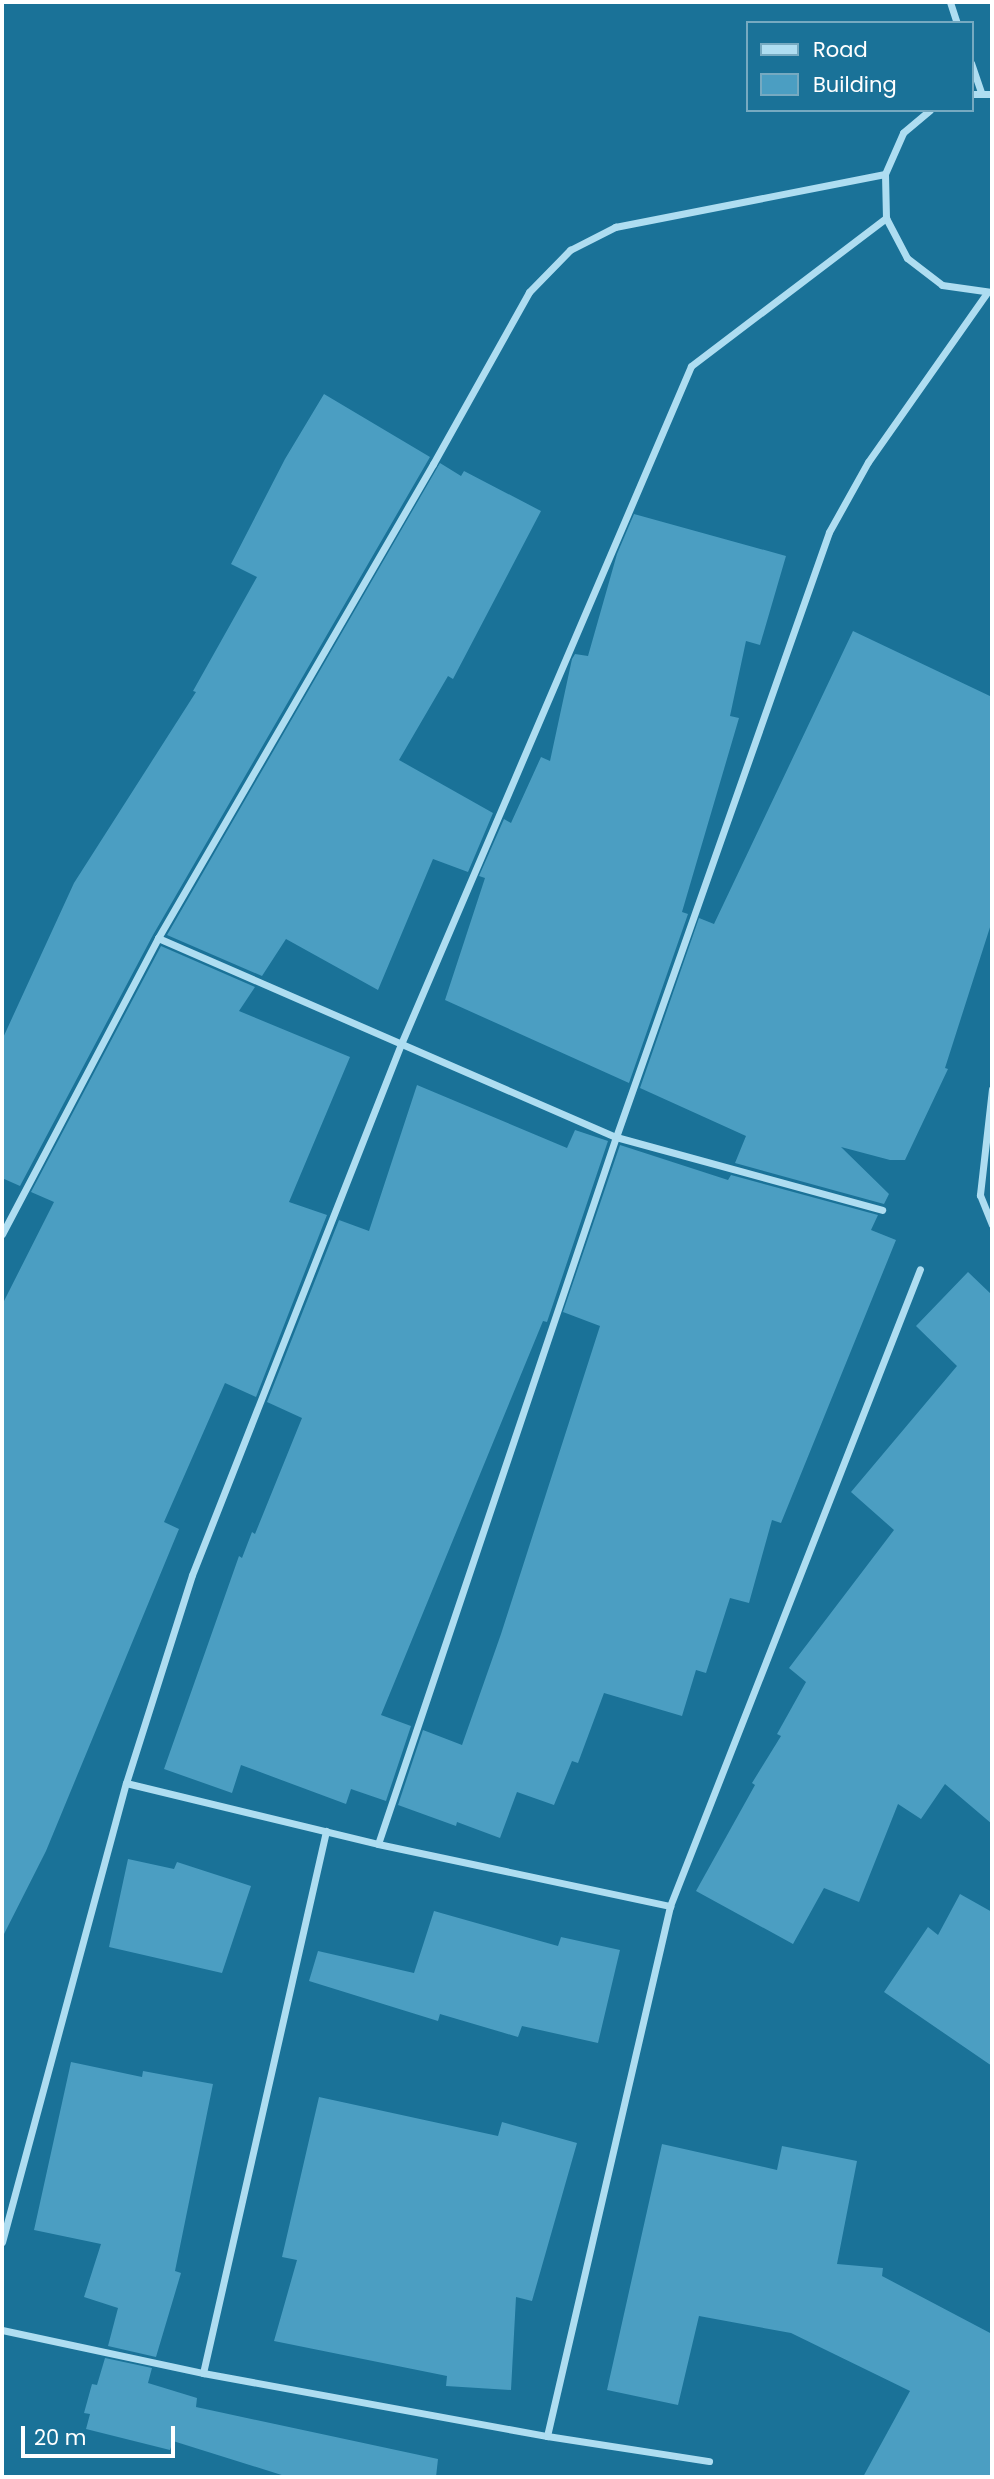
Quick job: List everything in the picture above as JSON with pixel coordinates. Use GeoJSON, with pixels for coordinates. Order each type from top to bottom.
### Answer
{"type":"FeatureCollection","features":[{"type":"Feature","properties":{"kind":"street"},"geometry":{"type":"LineString","coordinates":[[950,2],[956,21]]}},
{"type":"Feature","properties":{"kind":"street"},"geometry":{"type":"LineString","coordinates":[[973,69],[981,92]]}},
{"type":"Feature","properties":{"kind":"street"},"geometry":{"type":"LineString","coordinates":[[973,94],[992,94]]}},
{"type":"Feature","properties":{"kind":"street"},"geometry":{"type":"LineString","coordinates":[[378,1844],[616,1137],[829,532],[868,462],[989,293],[942,285],[907,258],[886,218],[885,174],[904,133],[928,112]]}},
{"type":"Feature","properties":{"kind":"street"},"geometry":{"type":"LineString","coordinates":[[2,1234],[158,938],[433,464],[529,292],[570,250],[615,227],[885,174]]}},
{"type":"Feature","properties":{"kind":"street"},"geometry":{"type":"LineString","coordinates":[[2,2242],[126,1783],[192,1575],[401,1044],[691,366],[886,218]]}},
{"type":"Feature","properties":{"kind":"street"},"geometry":{"type":"LineString","coordinates":[[158,938],[616,1137],[882,1210]]}},
{"type":"Feature","properties":{"kind":"street"},"geometry":{"type":"LineString","coordinates":[[992,1089],[980,1195],[992,1225]]}},
{"type":"Feature","properties":{"kind":"street"},"geometry":{"type":"LineString","coordinates":[[547,2436],[670,1906],[920,1269]]}},
{"type":"Feature","properties":{"kind":"street"},"geometry":{"type":"LineString","coordinates":[[126,1783],[378,1844],[670,1906]]}},
{"type":"Feature","properties":{"kind":"street"},"geometry":{"type":"LineString","coordinates":[[203,2373],[326,1831]]}},
{"type":"Feature","properties":{"kind":"street"},"geometry":{"type":"LineString","coordinates":[[2,2330],[203,2373],[547,2436],[709,2461]]}},
{"type":"Feature","properties":{"kind":"building"},"geometry":{"type":"Polygon","coordinates":[[[324,394],[430,457],[153,935],[20,1186],[2,1178],[2,1040],[74,883],[196,692],[193,691],[257,577],[231,564],[285,459],[324,394]]]}},
{"type":"Feature","properties":{"kind":"building"},"geometry":{"type":"Polygon","coordinates":[[[440,463],[461,476],[464,471],[541,511],[453,679],[448,676],[399,760],[493,813],[468,872],[433,859],[378,990],[286,939],[262,976],[167,935],[440,463]]]}},
{"type":"Feature","properties":{"kind":"building"},"geometry":{"type":"Polygon","coordinates":[[[634,514],[786,556],[760,645],[746,641],[730,716],[739,718],[682,912],[688,914],[629,1083],[445,1000],[485,878],[479,876],[504,819],[511,823],[541,757],[550,761],[572,659],[575,654],[588,656],[617,554],[634,514]]]}},
{"type":"Feature","properties":{"kind":"building"},"geometry":{"type":"Polygon","coordinates":[[[853,631],[992,697],[992,921],[945,1068],[948,1069],[905,1160],[890,1160],[841,1147],[889,1194],[884,1204],[735,1163],[746,1136],[640,1088],[699,918],[714,924],[853,631]]]}},
{"type":"Feature","properties":{"kind":"building"},"geometry":{"type":"Polygon","coordinates":[[[161,946],[255,987],[239,1011],[350,1057],[289,1202],[327,1215],[256,1397],[225,1383],[164,1522],[179,1529],[46,1851],[2,1938],[2,1305],[54,1202],[31,1192],[161,946]]]}},
{"type":"Feature","properties":{"kind":"building"},"geometry":{"type":"Polygon","coordinates":[[[417,1085],[567,1148],[575,1130],[608,1141],[547,1322],[543,1321],[381,1715],[411,1726],[386,1801],[351,1789],[346,1804],[241,1765],[232,1793],[164,1769],[239,1556],[242,1558],[252,1532],[255,1534],[302,1418],[267,1402],[339,1220],[369,1231],[417,1085]]]}},
{"type":"Feature","properties":{"kind":"building"},"geometry":{"type":"Polygon","coordinates":[[[620,1145],[728,1180],[731,1175],[878,1215],[871,1230],[896,1240],[781,1523],[772,1520],[749,1603],[730,1598],[706,1673],[696,1670],[682,1716],[604,1693],[578,1763],[572,1761],[554,1805],[517,1792],[500,1838],[457,1822],[456,1826],[398,1805],[423,1730],[462,1745],[501,1634],[600,1326],[563,1312],[620,1145]]]}},
{"type":"Feature","properties":{"kind":"building"},"geometry":{"type":"Polygon","coordinates":[[[968,1272],[992,1295],[992,1824],[945,1784],[921,1819],[898,1804],[859,1902],[824,1888],[793,1944],[696,1891],[755,1785],[752,1783],[781,1736],[777,1734],[806,1682],[789,1668],[894,1530],[851,1492],[957,1366],[916,1326],[968,1272]]]}},
{"type":"Feature","properties":{"kind":"building"},"geometry":{"type":"Polygon","coordinates":[[[128,1859],[174,1869],[177,1862],[251,1886],[222,1973],[109,1947],[128,1859]]]}},
{"type":"Feature","properties":{"kind":"building"},"geometry":{"type":"Polygon","coordinates":[[[960,1894],[992,1912],[992,2066],[884,1992],[928,1927],[938,1935],[960,1894]]]}},
{"type":"Feature","properties":{"kind":"building"},"geometry":{"type":"Polygon","coordinates":[[[434,1911],[558,1946],[561,1937],[620,1950],[598,2043],[522,2026],[518,2037],[440,2014],[438,2021],[309,1981],[318,1951],[414,1973],[434,1911]]]}},
{"type":"Feature","properties":{"kind":"building"},"geometry":{"type":"Polygon","coordinates":[[[71,2062],[142,2077],[143,2071],[213,2084],[175,2271],[181,2273],[156,2357],[108,2346],[118,2308],[84,2297],[101,2244],[34,2230],[71,2062]]]}},
{"type":"Feature","properties":{"kind":"building"},"geometry":{"type":"Polygon","coordinates":[[[319,2097],[498,2136],[502,2122],[577,2143],[532,2301],[516,2297],[511,2390],[446,2386],[447,2376],[274,2341],[297,2260],[282,2257],[319,2097]]]}},
{"type":"Feature","properties":{"kind":"building"},"geometry":{"type":"Polygon","coordinates":[[[662,2144],[777,2170],[782,2146],[857,2161],[837,2264],[883,2268],[882,2276],[992,2334],[992,2477],[863,2477],[910,2391],[791,2333],[699,2316],[678,2405],[607,2390],[662,2144]]]}},
{"type":"Feature","properties":{"kind":"building"},"geometry":{"type":"Polygon","coordinates":[[[105,2358],[152,2368],[148,2383],[197,2398],[196,2407],[438,2459],[436,2477],[288,2477],[173,2441],[170,2450],[86,2429],[90,2414],[84,2413],[92,2384],[97,2385],[105,2358]]]}}]}
